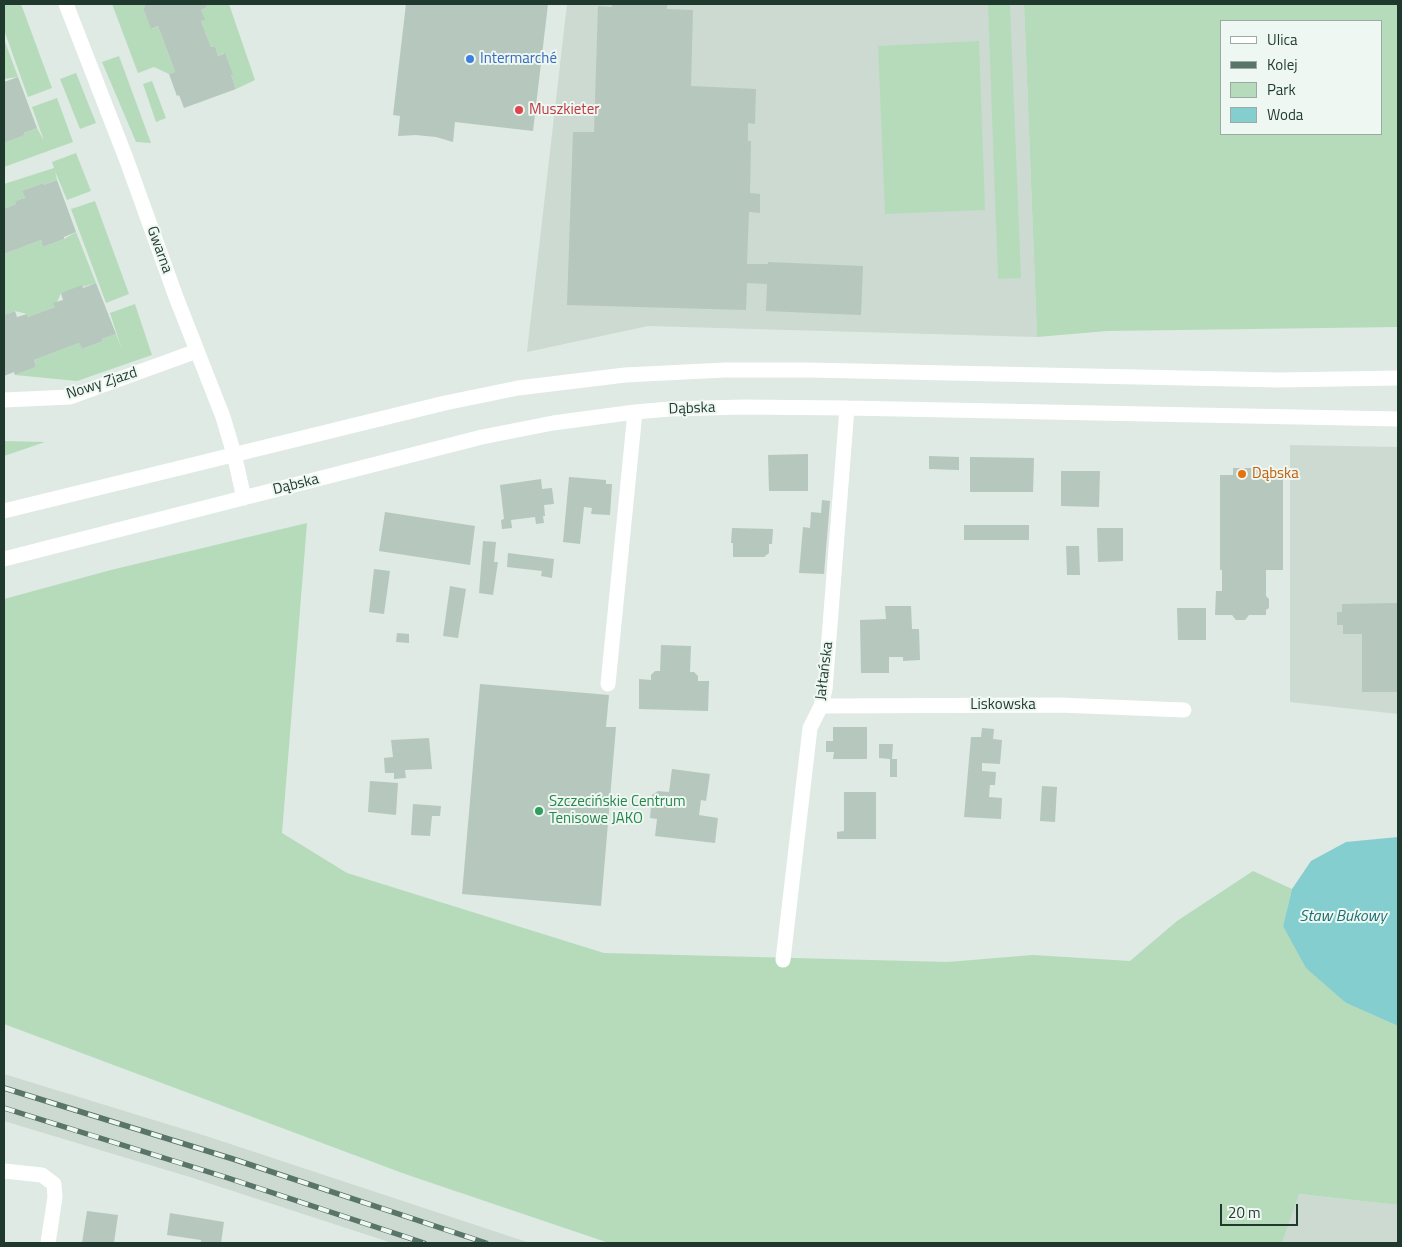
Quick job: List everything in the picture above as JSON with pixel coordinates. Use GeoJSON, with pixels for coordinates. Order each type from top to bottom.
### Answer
{"type":"FeatureCollection","features":[{"type":"Feature","properties":{"kind":"street","name":"Gwarna"},"geometry":{"type":"LineString","coordinates":[[66,4],[223,417],[244,498]]}},
{"type":"Feature","properties":{"kind":"street","name":"Nowy Zjazd"},"geometry":{"type":"LineString","coordinates":[[4,400],[70,397],[197,351]]}},
{"type":"Feature","properties":{"kind":"street"},"geometry":{"type":"LineString","coordinates":[[4,511],[445,403],[518,388],[587,379],[725,370],[1280,380],[1398,378]]}},
{"type":"Feature","properties":{"kind":"street","name":"Dąbska"},"geometry":{"type":"LineString","coordinates":[[4,559],[482,437],[553,423],[635,412],[714,408],[847,408],[1398,419]]}},
{"type":"Feature","properties":{"kind":"street","name":"Jałtańska"},"geometry":{"type":"LineString","coordinates":[[783,960],[810,728],[821,706],[825,689],[847,408]]}},
{"type":"Feature","properties":{"kind":"street"},"geometry":{"type":"LineString","coordinates":[[608,684],[635,412]]}},
{"type":"Feature","properties":{"kind":"street","name":"Liskowska"},"geometry":{"type":"LineString","coordinates":[[821,706],[1059,705],[1184,710]]}},
{"type":"Feature","properties":{"kind":"street"},"geometry":{"type":"LineString","coordinates":[[4,1171],[42,1175],[54,1184],[55,1197],[48,1243]]}},
{"type":"Feature","properties":{"kind":"shaded area"},"geometry":{"type":"Polygon","coordinates":[[[567,4],[1024,4],[1037,337],[648,326],[527,352],[567,4]]]}},
{"type":"Feature","properties":{"kind":"shaded area"},"geometry":{"type":"Polygon","coordinates":[[[1290,445],[1398,447],[1398,714],[1290,702],[1290,445]]]}},
{"type":"Feature","properties":{"kind":"shaded area"},"geometry":{"type":"Polygon","coordinates":[[[4,1074],[206,1136],[530,1243],[392,1243],[193,1178],[4,1121],[4,1074]]]}},
{"type":"Feature","properties":{"kind":"shaded area"},"geometry":{"type":"Polygon","coordinates":[[[1298,1194],[1398,1205],[1398,1243],[1282,1243],[1298,1194]]]}},
{"type":"Feature","properties":{"kind":"green space"},"geometry":{"type":"Polygon","coordinates":[[[4,4],[21,4],[52,88],[28,97],[4,30],[4,4]]]}},
{"type":"Feature","properties":{"kind":"green space"},"geometry":{"type":"Polygon","coordinates":[[[112,4],[144,4],[145,7],[143,8],[152,29],[158,26],[175,72],[169,74],[154,67],[138,73],[112,4]]]}},
{"type":"Feature","properties":{"kind":"green space"},"geometry":{"type":"Polygon","coordinates":[[[206,4],[229,4],[255,80],[236,89],[224,53],[218,56],[215,46],[211,47],[201,21],[204,20],[201,10],[207,7],[206,4]]]}},
{"type":"Feature","properties":{"kind":"green space"},"geometry":{"type":"Polygon","coordinates":[[[988,4],[1010,4],[1021,278],[998,279],[988,4]]]}},
{"type":"Feature","properties":{"kind":"green space"},"geometry":{"type":"Polygon","coordinates":[[[1024,4],[1398,4],[1398,327],[1107,331],[1037,337],[1024,4]]]}},
{"type":"Feature","properties":{"kind":"green space"},"geometry":{"type":"Polygon","coordinates":[[[4,39],[18,77],[4,79],[4,39]]]}},
{"type":"Feature","properties":{"kind":"green space"},"geometry":{"type":"Polygon","coordinates":[[[979,41],[985,210],[885,214],[878,46],[979,41]]]}},
{"type":"Feature","properties":{"kind":"green space"},"geometry":{"type":"Polygon","coordinates":[[[119,56],[151,143],[136,142],[102,62],[119,56]]]}},
{"type":"Feature","properties":{"kind":"green space"},"geometry":{"type":"Polygon","coordinates":[[[76,73],[96,123],[80,129],[60,79],[76,73]]]}},
{"type":"Feature","properties":{"kind":"green space"},"geometry":{"type":"Polygon","coordinates":[[[152,81],[166,118],[156,122],[143,84],[152,81]]]}},
{"type":"Feature","properties":{"kind":"green space"},"geometry":{"type":"Polygon","coordinates":[[[57,98],[73,142],[4,167],[4,143],[37,128],[44,141],[32,107],[57,98]]]}},
{"type":"Feature","properties":{"kind":"green space"},"geometry":{"type":"Polygon","coordinates":[[[76,153],[91,191],[67,200],[55,171],[57,180],[22,191],[25,198],[15,201],[16,204],[4,209],[4,184],[54,168],[52,162],[76,153]]]}},
{"type":"Feature","properties":{"kind":"green space"},"geometry":{"type":"Polygon","coordinates":[[[95,201],[129,294],[106,303],[71,209],[95,201]]]}},
{"type":"Feature","properties":{"kind":"green space"},"geometry":{"type":"Polygon","coordinates":[[[76,232],[96,283],[61,293],[55,307],[28,317],[27,314],[15,311],[4,315],[4,254],[41,240],[43,247],[76,232]]]}},
{"type":"Feature","properties":{"kind":"green space"},"geometry":{"type":"Polygon","coordinates":[[[135,304],[152,355],[77,381],[15,375],[36,367],[34,360],[79,343],[82,349],[116,334],[122,350],[110,313],[135,304]]]}},
{"type":"Feature","properties":{"kind":"green space"},"geometry":{"type":"Polygon","coordinates":[[[4,441],[44,442],[45,442],[4,456],[4,441]]]}},
{"type":"Feature","properties":{"kind":"green space"},"geometry":{"type":"Polygon","coordinates":[[[307,523],[282,833],[347,873],[604,953],[947,962],[1033,955],[1130,961],[1177,921],[1253,871],[1292,889],[1283,926],[1346,1003],[1398,1026],[1398,1205],[1299,1194],[1282,1243],[609,1243],[405,1174],[4,1024],[4,599],[111,570],[307,523]]]}},
{"type":"Feature","properties":{"kind":"water","name":"Staw Bukowy"},"geometry":{"type":"Polygon","coordinates":[[[1398,837],[1398,1026],[1346,1003],[1306,968],[1283,926],[1292,889],[1311,861],[1346,842],[1398,837]]]}},
{"type":"Feature","properties":{"kind":"building"},"geometry":{"type":"Polygon","coordinates":[[[144,4],[206,4],[207,7],[201,10],[205,20],[201,21],[211,47],[215,46],[218,56],[225,53],[236,89],[184,108],[179,95],[177,96],[169,74],[175,72],[158,26],[151,29],[143,8],[145,7],[144,4]]]}},
{"type":"Feature","properties":{"kind":"building","name":"Intermarché"},"geometry":{"type":"Polygon","coordinates":[[[406,4],[548,4],[533,131],[455,122],[453,142],[436,137],[398,136],[400,116],[393,115],[406,4]]]}},
{"type":"Feature","properties":{"kind":"building"},"geometry":{"type":"Polygon","coordinates":[[[612,4],[667,4],[667,9],[693,10],[691,86],[756,89],[755,124],[748,123],[748,141],[751,141],[750,193],[760,194],[760,213],[749,212],[747,264],[768,264],[768,262],[863,266],[861,315],[766,311],[767,284],[747,283],[746,310],[567,305],[573,132],[594,132],[598,6],[612,7],[612,4]]]}},
{"type":"Feature","properties":{"kind":"building"},"geometry":{"type":"Polygon","coordinates":[[[18,77],[37,128],[4,143],[4,82],[18,77]]]}},
{"type":"Feature","properties":{"kind":"building"},"geometry":{"type":"Polygon","coordinates":[[[57,180],[76,232],[43,247],[41,240],[4,254],[4,209],[16,204],[15,201],[25,198],[22,191],[57,180]]]}},
{"type":"Feature","properties":{"kind":"building"},"geometry":{"type":"Polygon","coordinates":[[[96,283],[116,334],[82,349],[79,343],[34,360],[36,367],[15,375],[14,372],[4,376],[4,315],[15,311],[17,317],[27,314],[28,317],[55,307],[53,303],[63,300],[61,293],[82,285],[83,288],[96,283]]]}},
{"type":"Feature","properties":{"kind":"building"},"geometry":{"type":"Polygon","coordinates":[[[808,454],[808,491],[769,491],[768,455],[808,454]]]}},
{"type":"Feature","properties":{"kind":"building"},"geometry":{"type":"Polygon","coordinates":[[[929,456],[959,457],[959,470],[929,469],[929,456]]]}},
{"type":"Feature","properties":{"kind":"building"},"geometry":{"type":"Polygon","coordinates":[[[970,457],[1034,458],[1033,492],[970,492],[970,457]]]}},
{"type":"Feature","properties":{"kind":"building"},"geometry":{"type":"Polygon","coordinates":[[[1233,468],[1259,468],[1259,475],[1283,475],[1283,570],[1266,570],[1266,596],[1269,599],[1269,608],[1266,610],[1266,615],[1249,615],[1245,620],[1236,620],[1232,615],[1215,615],[1216,591],[1222,591],[1222,570],[1220,570],[1220,475],[1233,475],[1233,468]]]}},
{"type":"Feature","properties":{"kind":"building"},"geometry":{"type":"Polygon","coordinates":[[[1061,471],[1100,471],[1099,507],[1061,506],[1061,471]]]}},
{"type":"Feature","properties":{"kind":"building"},"geometry":{"type":"Polygon","coordinates":[[[569,477],[606,480],[606,484],[612,484],[610,515],[591,514],[592,508],[584,507],[580,544],[563,542],[569,477]]]}},
{"type":"Feature","properties":{"kind":"building"},"geometry":{"type":"Polygon","coordinates":[[[541,479],[542,489],[552,488],[554,504],[544,505],[544,523],[536,524],[535,517],[511,520],[512,528],[502,529],[501,520],[504,519],[500,485],[541,479]]]}},
{"type":"Feature","properties":{"kind":"building"},"geometry":{"type":"Polygon","coordinates":[[[822,500],[830,501],[824,574],[799,573],[803,527],[810,528],[811,512],[821,513],[822,500]]]}},
{"type":"Feature","properties":{"kind":"building"},"geometry":{"type":"Polygon","coordinates":[[[385,512],[475,526],[470,565],[379,551],[385,512]]]}},
{"type":"Feature","properties":{"kind":"building"},"geometry":{"type":"Polygon","coordinates":[[[964,525],[1029,525],[1029,540],[964,540],[964,525]]]}},
{"type":"Feature","properties":{"kind":"building"},"geometry":{"type":"Polygon","coordinates":[[[732,528],[773,529],[769,553],[764,557],[733,557],[733,543],[731,543],[732,528]]]}},
{"type":"Feature","properties":{"kind":"building"},"geometry":{"type":"Polygon","coordinates":[[[1097,528],[1123,528],[1123,561],[1098,562],[1097,528]]]}},
{"type":"Feature","properties":{"kind":"building"},"geometry":{"type":"Polygon","coordinates":[[[483,541],[496,542],[494,562],[498,562],[493,595],[479,593],[483,541]]]}},
{"type":"Feature","properties":{"kind":"building"},"geometry":{"type":"Polygon","coordinates":[[[1066,546],[1079,546],[1080,575],[1067,575],[1066,546]]]}},
{"type":"Feature","properties":{"kind":"building"},"geometry":{"type":"Polygon","coordinates":[[[508,553],[554,559],[552,578],[541,576],[542,571],[507,567],[508,553]]]}},
{"type":"Feature","properties":{"kind":"building"},"geometry":{"type":"Polygon","coordinates":[[[374,569],[390,571],[384,614],[369,612],[374,569]]]}},
{"type":"Feature","properties":{"kind":"building"},"geometry":{"type":"Polygon","coordinates":[[[450,586],[466,589],[458,638],[443,636],[450,586]]]}},
{"type":"Feature","properties":{"kind":"building"},"geometry":{"type":"Polygon","coordinates":[[[1398,603],[1398,692],[1362,692],[1362,634],[1343,634],[1343,625],[1337,625],[1337,612],[1342,612],[1342,604],[1398,603]]]}},
{"type":"Feature","properties":{"kind":"building"},"geometry":{"type":"Polygon","coordinates":[[[885,606],[911,606],[912,629],[919,629],[920,660],[903,661],[903,657],[889,657],[889,673],[861,673],[860,620],[886,619],[885,606]]]}},
{"type":"Feature","properties":{"kind":"building"},"geometry":{"type":"Polygon","coordinates":[[[1177,608],[1206,608],[1206,640],[1178,640],[1177,608]]]}},
{"type":"Feature","properties":{"kind":"building"},"geometry":{"type":"Polygon","coordinates":[[[397,633],[409,634],[409,643],[396,642],[397,633]]]}},
{"type":"Feature","properties":{"kind":"building"},"geometry":{"type":"Polygon","coordinates":[[[661,645],[691,646],[690,672],[694,672],[698,676],[698,681],[709,681],[708,711],[639,709],[639,679],[651,680],[651,675],[655,671],[660,671],[661,645]]]}},
{"type":"Feature","properties":{"kind":"building","name":"Szczecińskie Centrum Tenisowe JAKO"},"geometry":{"type":"Polygon","coordinates":[[[480,684],[609,695],[606,727],[616,727],[601,906],[462,894],[480,684]]]}},
{"type":"Feature","properties":{"kind":"building"},"geometry":{"type":"Polygon","coordinates":[[[833,727],[867,727],[867,759],[833,759],[834,752],[826,752],[826,741],[833,741],[833,727]]]}},
{"type":"Feature","properties":{"kind":"building"},"geometry":{"type":"Polygon","coordinates":[[[982,728],[994,729],[993,739],[1002,740],[1000,764],[982,763],[982,771],[996,772],[995,785],[990,785],[989,797],[1002,798],[1001,819],[964,817],[971,737],[981,737],[982,728]]]}},
{"type":"Feature","properties":{"kind":"building"},"geometry":{"type":"Polygon","coordinates":[[[429,738],[432,769],[405,770],[406,778],[394,779],[394,773],[385,773],[384,758],[393,757],[391,740],[429,738]]]}},
{"type":"Feature","properties":{"kind":"building"},"geometry":{"type":"Polygon","coordinates":[[[879,744],[893,744],[892,759],[897,759],[897,777],[890,777],[890,759],[879,758],[879,744]]]}},
{"type":"Feature","properties":{"kind":"building"},"geometry":{"type":"Polygon","coordinates":[[[672,769],[710,774],[706,801],[701,800],[699,815],[718,818],[715,843],[655,836],[657,819],[650,818],[652,795],[658,791],[669,792],[672,769]]]}},
{"type":"Feature","properties":{"kind":"building"},"geometry":{"type":"Polygon","coordinates":[[[370,781],[398,783],[396,815],[368,812],[370,781]]]}},
{"type":"Feature","properties":{"kind":"building"},"geometry":{"type":"Polygon","coordinates":[[[1042,786],[1057,787],[1055,822],[1040,821],[1042,786]]]}},
{"type":"Feature","properties":{"kind":"building"},"geometry":{"type":"Polygon","coordinates":[[[844,792],[876,792],[876,839],[837,839],[837,832],[844,831],[844,792]]]}},
{"type":"Feature","properties":{"kind":"building"},"geometry":{"type":"Polygon","coordinates":[[[413,804],[441,806],[440,816],[432,816],[430,836],[411,835],[413,804]]]}},
{"type":"Feature","properties":{"kind":"building"},"geometry":{"type":"Polygon","coordinates":[[[87,1211],[118,1215],[114,1243],[82,1243],[87,1211]]]}},
{"type":"Feature","properties":{"kind":"building"},"geometry":{"type":"Polygon","coordinates":[[[170,1213],[224,1222],[221,1243],[201,1243],[201,1240],[167,1235],[170,1213]]]}},
{"type":"Feature","properties":{"kind":"railway"},"geometry":{"type":"LineString","coordinates":[[4,1088],[233,1159],[486,1243]]}},
{"type":"Feature","properties":{"kind":"railway"},"geometry":{"type":"LineString","coordinates":[[4,1108],[228,1178],[424,1243]]}},
{"type":"Feature","properties":{"kind":"place","name":"Intermarché"},"geometry":{"type":"Point","coordinates":[470,59]}},
{"type":"Feature","properties":{"kind":"place","name":"Muszkieter"},"geometry":{"type":"Point","coordinates":[519,110]}},
{"type":"Feature","properties":{"kind":"place","name":"Dąbska"},"geometry":{"type":"Point","coordinates":[1242,474]}},
{"type":"Feature","properties":{"kind":"place","name":"Szczecińskie Centrum Tenisowe JAKO"},"geometry":{"type":"Point","coordinates":[539,811]}}]}
